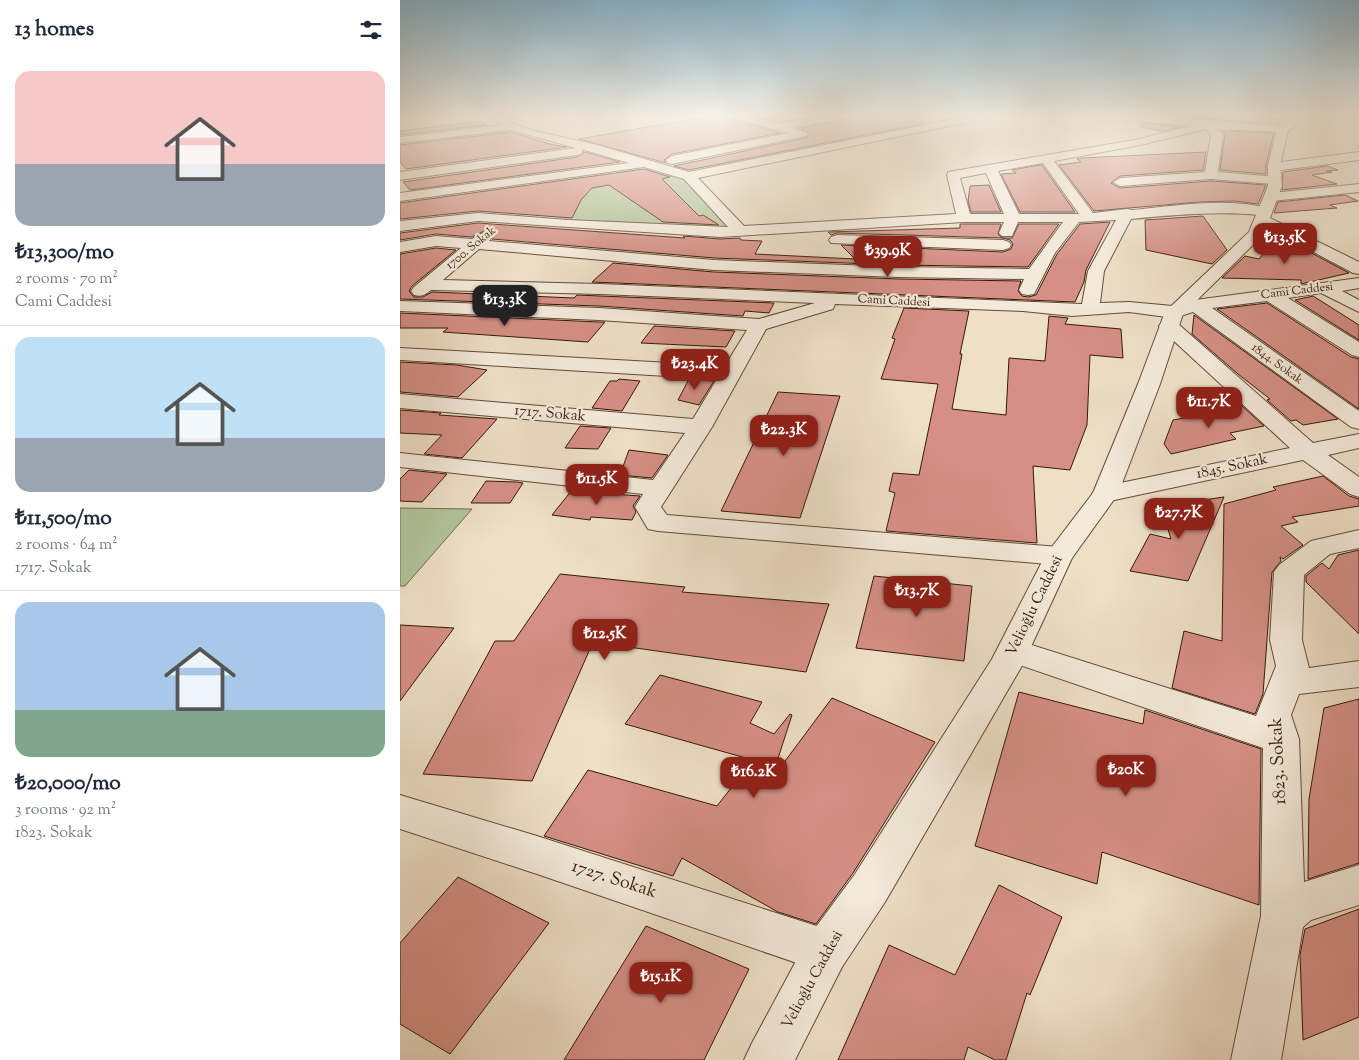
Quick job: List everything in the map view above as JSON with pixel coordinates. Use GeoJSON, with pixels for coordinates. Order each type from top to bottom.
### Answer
{"type":"FeatureCollection","features":[{"type":"Feature","properties":{"kind":"street"},"geometry":{"type":"LineString","coordinates":[[400,176],[473,165]]}},
{"type":"Feature","properties":{"kind":"street"},"geometry":{"type":"LineString","coordinates":[[400,197],[518,195],[641,165]]}},
{"type":"Feature","properties":{"kind":"street"},"geometry":{"type":"LineString","coordinates":[[652,165],[689,176],[740,165]]}},
{"type":"Feature","properties":{"kind":"street"},"geometry":{"type":"LineString","coordinates":[[964,218],[953,175],[1004,165]]}},
{"type":"Feature","properties":{"kind":"street"},"geometry":{"type":"LineString","coordinates":[[1050,165],[1081,218]]}},
{"type":"Feature","properties":{"kind":"street"},"geometry":{"type":"LineString","coordinates":[[1102,165],[1120,182],[1132,202],[1148,212],[1208,208],[1270,193],[1359,177]]}},
{"type":"Feature","properties":{"kind":"street"},"geometry":{"type":"LineString","coordinates":[[1163,165],[1208,208]]}},
{"type":"Feature","properties":{"kind":"street"},"geometry":{"type":"LineString","coordinates":[[1211,175],[1212,165]]}},
{"type":"Feature","properties":{"kind":"street","name":"Velioğlu Caddesi"},"geometry":{"type":"LineString","coordinates":[[769,1060],[826,951],[870,888],[1013,651],[1059,556],[1105,494],[1149,384],[1162,341],[1179,314],[1256,234],[1270,193],[1277,165]]}},
{"type":"Feature","properties":{"kind":"street"},"geometry":{"type":"LineString","coordinates":[[1270,193],[1336,165]]}},
{"type":"Feature","properties":{"kind":"street"},"geometry":{"type":"LineString","coordinates":[[990,168],[1013,216],[1003,245],[1004,274]]}},
{"type":"Feature","properties":{"kind":"street"},"geometry":{"type":"LineString","coordinates":[[1120,182],[1211,175],[1270,193],[1359,188]]}},
{"type":"Feature","properties":{"kind":"street"},"geometry":{"type":"LineString","coordinates":[[689,176],[740,231]]}},
{"type":"Feature","properties":{"kind":"street"},"geometry":{"type":"LineString","coordinates":[[1270,193],[1359,268]]}},
{"type":"Feature","properties":{"kind":"street","name":"1700. Sokak"},"geometry":{"type":"LineString","coordinates":[[401,306],[507,218],[518,195]]}},
{"type":"Feature","properties":{"kind":"street"},"geometry":{"type":"LineString","coordinates":[[400,226],[478,217],[678,230],[740,231],[1013,216],[1081,218],[1132,202]]}},
{"type":"Feature","properties":{"kind":"street"},"geometry":{"type":"LineString","coordinates":[[1090,308],[1096,271],[1132,202]]}},
{"type":"Feature","properties":{"kind":"street"},"geometry":{"type":"LineString","coordinates":[[1023,306],[1034,274],[1049,248],[1081,218]]}},
{"type":"Feature","properties":{"kind":"street"},"geometry":{"type":"LineString","coordinates":[[790,227],[827,240],[1003,245]]}},
{"type":"Feature","properties":{"kind":"street"},"geometry":{"type":"LineString","coordinates":[[400,247],[436,242],[714,266],[1034,274]]}},
{"type":"Feature","properties":{"kind":"street"},"geometry":{"type":"LineString","coordinates":[[1096,271],[1116,288],[1179,314],[1308,451],[1359,489]]}},
{"type":"Feature","properties":{"kind":"street","name":"Cami Caddesi"},"geometry":{"type":"LineString","coordinates":[[427,285],[600,289],[1023,306],[1072,310],[1129,307],[1179,314],[1269,294],[1359,283]]}},
{"type":"Feature","properties":{"kind":"street"},"geometry":{"type":"LineString","coordinates":[[1324,288],[1359,307]]}},
{"type":"Feature","properties":{"kind":"street"},"geometry":{"type":"LineString","coordinates":[[1269,294],[1359,351]]}},
{"type":"Feature","properties":{"kind":"street"},"geometry":{"type":"LineString","coordinates":[[401,306],[599,314],[759,325],[788,318],[844,299]]}},
{"type":"Feature","properties":{"kind":"street","name":"1844. Sokak"},"geometry":{"type":"LineString","coordinates":[[1179,314],[1359,422]]}},
{"type":"Feature","properties":{"kind":"street"},"geometry":{"type":"LineString","coordinates":[[759,325],[700,427],[648,507],[658,523],[1059,556]]}},
{"type":"Feature","properties":{"kind":"street"},"geometry":{"type":"LineString","coordinates":[[400,354],[731,373]]}},
{"type":"Feature","properties":{"kind":"street","name":"1717. Sokak"},"geometry":{"type":"LineString","coordinates":[[400,401],[700,427]]}},
{"type":"Feature","properties":{"kind":"street","name":"1845. Sokak"},"geometry":{"type":"LineString","coordinates":[[1105,494],[1359,441]]}},
{"type":"Feature","properties":{"kind":"street"},"geometry":{"type":"LineString","coordinates":[[400,460],[660,488]]}},
{"type":"Feature","properties":{"kind":"street","name":"1823. Sokak"},"geometry":{"type":"LineString","coordinates":[[1256,1060],[1282,916],[1281,739],[1274,716],[1293,666],[1286,640],[1289,572],[1321,547],[1359,539]]}},
{"type":"Feature","properties":{"kind":"street"},"geometry":{"type":"LineString","coordinates":[[1013,651],[1281,739]]}},
{"type":"Feature","properties":{"kind":"street"},"geometry":{"type":"LineString","coordinates":[[1287,683],[1359,674]]}},
{"type":"Feature","properties":{"kind":"street","name":"1727. Sokak"},"geometry":{"type":"LineString","coordinates":[[400,812],[547,858],[826,951]]}},
{"type":"Feature","properties":{"kind":"street"},"geometry":{"type":"LineString","coordinates":[[1282,916],[1298,904],[1359,885]]}},
{"type":"Feature","properties":{"kind":"green space"},"geometry":{"type":"Polygon","coordinates":[[[665,176],[693,177],[741,229],[563,221],[592,186],[665,176]]]}},
{"type":"Feature","properties":{"kind":"green space"},"geometry":{"type":"Polygon","coordinates":[[[400,508],[472,509],[405,586],[400,586],[400,508]]]}},
{"type":"Feature","properties":{"kind":"building"},"geometry":{"type":"Polygon","coordinates":[[[403,165],[432,165],[406,169],[403,165]]]}},
{"type":"Feature","properties":{"kind":"building"},"geometry":{"type":"Polygon","coordinates":[[[518,165],[594,165],[410,190],[403,182],[518,165]]]}},
{"type":"Feature","properties":{"kind":"building"},"geometry":{"type":"Polygon","coordinates":[[[677,165],[712,165],[689,170],[674,166],[677,165]]]}},
{"type":"Feature","properties":{"kind":"building"},"geometry":{"type":"Polygon","coordinates":[[[1042,165],[1075,212],[1020,212],[1001,174],[1016,173],[1012,170],[1042,165]]]}},
{"type":"Feature","properties":{"kind":"building"},"geometry":{"type":"Polygon","coordinates":[[[1059,165],[1204,165],[1203,170],[1120,176],[1111,183],[1120,188],[1211,181],[1266,185],[1258,204],[1235,201],[1200,202],[1094,211],[1059,165]]]}},
{"type":"Feature","properties":{"kind":"building"},"geometry":{"type":"Polygon","coordinates":[[[1221,165],[1266,165],[1266,174],[1220,170],[1221,165]]]}},
{"type":"Feature","properties":{"kind":"building"},"geometry":{"type":"Polygon","coordinates":[[[1327,166],[1338,170],[1312,175],[1337,184],[1282,190],[1283,172],[1327,166]]]}},
{"type":"Feature","properties":{"kind":"building"},"geometry":{"type":"Polygon","coordinates":[[[644,169],[670,177],[662,179],[699,216],[703,215],[719,225],[663,222],[609,185],[592,188],[581,200],[572,218],[478,211],[400,219],[400,203],[644,169]]]}},
{"type":"Feature","properties":{"kind":"building"},"geometry":{"type":"Polygon","coordinates":[[[989,185],[1001,212],[971,212],[968,201],[970,186],[989,185]]]}},
{"type":"Feature","properties":{"kind":"building"},"geometry":{"type":"Polygon","coordinates":[[[1345,195],[1358,201],[1330,205],[1337,208],[1274,213],[1278,202],[1345,195]]]}},
{"type":"Feature","properties":{"kind":"building"},"geometry":{"type":"Polygon","coordinates":[[[1203,216],[1227,250],[1212,264],[1146,250],[1145,220],[1203,216]]]}},
{"type":"Feature","properties":{"kind":"building"},"geometry":{"type":"Polygon","coordinates":[[[1110,222],[1086,270],[1084,282],[1075,302],[592,282],[613,263],[714,272],[899,279],[1021,281],[1018,291],[1022,296],[1028,297],[1036,295],[1057,254],[1080,224],[1110,222]]]}},
{"type":"Feature","properties":{"kind":"building"},"geometry":{"type":"Polygon","coordinates":[[[478,223],[685,238],[683,236],[720,239],[740,238],[741,240],[762,241],[755,254],[855,259],[841,245],[1003,252],[1011,249],[1013,244],[1010,240],[1003,238],[1012,238],[1019,224],[1059,224],[1028,267],[899,265],[714,258],[492,239],[484,231],[472,237],[436,234],[400,240],[400,233],[478,223]]]}},
{"type":"Feature","properties":{"kind":"building"},"geometry":{"type":"Polygon","coordinates":[[[960,224],[1001,224],[998,234],[1002,238],[837,233],[831,235],[828,232],[960,228],[960,224]]]}},
{"type":"Feature","properties":{"kind":"building"},"geometry":{"type":"Polygon","coordinates":[[[1278,236],[1349,273],[1301,284],[1301,280],[1222,278],[1245,256],[1259,259],[1278,236]]]}},
{"type":"Feature","properties":{"kind":"building"},"geometry":{"type":"Polygon","coordinates":[[[436,248],[456,250],[412,286],[409,291],[414,297],[423,297],[432,292],[574,298],[577,295],[774,303],[769,313],[745,311],[743,316],[599,306],[400,299],[400,254],[436,248]]]}},
{"type":"Feature","properties":{"kind":"building"},"geometry":{"type":"Polygon","coordinates":[[[1313,296],[1359,325],[1359,340],[1295,300],[1313,296]]]}},
{"type":"Feature","properties":{"kind":"building"},"geometry":{"type":"Polygon","coordinates":[[[1267,303],[1351,357],[1359,359],[1359,409],[1217,309],[1267,303]]]}},
{"type":"Feature","properties":{"kind":"building"},"geometry":{"type":"Polygon","coordinates":[[[904,308],[969,311],[960,354],[962,354],[952,409],[1006,415],[1009,358],[1045,361],[1049,316],[1068,318],[1065,324],[1121,329],[1123,358],[1090,355],[1087,425],[1070,470],[1033,466],[1037,543],[886,531],[895,493],[889,491],[893,473],[919,475],[938,384],[881,379],[895,339],[892,338],[904,308]]]}},
{"type":"Feature","properties":{"kind":"building"},"geometry":{"type":"Polygon","coordinates":[[[400,313],[605,322],[588,342],[443,332],[448,328],[400,328],[400,313]]]}},
{"type":"Feature","properties":{"kind":"building"},"geometry":{"type":"Polygon","coordinates":[[[1194,315],[1338,419],[1303,425],[1296,420],[1291,421],[1267,400],[1270,399],[1192,334],[1194,315]]]}},
{"type":"Feature","properties":{"kind":"building"},"geometry":{"type":"Polygon","coordinates":[[[654,326],[735,331],[726,347],[641,343],[654,326]]]}},
{"type":"Feature","properties":{"kind":"building"},"geometry":{"type":"Polygon","coordinates":[[[400,362],[457,365],[487,370],[458,397],[400,392],[400,362]]]}},
{"type":"Feature","properties":{"kind":"building"},"geometry":{"type":"Polygon","coordinates":[[[619,379],[640,381],[622,411],[592,408],[610,381],[617,381],[619,379]]]}},
{"type":"Feature","properties":{"kind":"building"},"geometry":{"type":"Polygon","coordinates":[[[689,379],[714,381],[699,405],[678,400],[689,379]]]}},
{"type":"Feature","properties":{"kind":"building"},"geometry":{"type":"Polygon","coordinates":[[[778,392],[840,396],[800,518],[721,511],[778,392]]]}},
{"type":"Feature","properties":{"kind":"building"},"geometry":{"type":"Polygon","coordinates":[[[1241,405],[1264,426],[1230,433],[1236,439],[1171,454],[1164,444],[1173,420],[1213,413],[1211,411],[1241,405]]]}},
{"type":"Feature","properties":{"kind":"building"},"geometry":{"type":"Polygon","coordinates":[[[400,410],[497,419],[462,458],[424,454],[442,435],[400,433],[400,410]]]}},
{"type":"Feature","properties":{"kind":"building"},"geometry":{"type":"Polygon","coordinates":[[[580,426],[611,428],[598,449],[565,448],[580,426]]]}},
{"type":"Feature","properties":{"kind":"building"},"geometry":{"type":"Polygon","coordinates":[[[629,450],[668,455],[652,478],[620,475],[629,450]]]}},
{"type":"Feature","properties":{"kind":"building"},"geometry":{"type":"Polygon","coordinates":[[[409,470],[447,474],[422,502],[400,501],[400,479],[409,470]]]}},
{"type":"Feature","properties":{"kind":"building"},"geometry":{"type":"Polygon","coordinates":[[[1323,476],[1349,496],[1359,499],[1359,506],[1292,517],[1298,522],[1281,526],[1303,545],[1283,559],[1280,557],[1281,561],[1272,572],[1263,694],[1255,714],[1172,688],[1184,631],[1222,641],[1224,504],[1276,490],[1273,487],[1323,476]]]}},
{"type":"Feature","properties":{"kind":"building"},"geometry":{"type":"Polygon","coordinates":[[[486,481],[523,483],[510,503],[471,503],[486,481]]]}},
{"type":"Feature","properties":{"kind":"building"},"geometry":{"type":"Polygon","coordinates":[[[572,490],[640,496],[633,506],[636,512],[632,520],[591,517],[590,520],[552,515],[572,490]]]}},
{"type":"Feature","properties":{"kind":"building"},"geometry":{"type":"Polygon","coordinates":[[[1224,497],[1188,581],[1130,571],[1150,534],[1171,539],[1161,506],[1224,497]]]}},
{"type":"Feature","properties":{"kind":"building"},"geometry":{"type":"Polygon","coordinates":[[[1359,550],[1359,634],[1306,582],[1306,576],[1322,563],[1329,569],[1338,555],[1359,550]]]}},
{"type":"Feature","properties":{"kind":"building"},"geometry":{"type":"Polygon","coordinates":[[[560,574],[685,587],[682,592],[829,604],[806,672],[593,642],[532,781],[423,774],[495,641],[514,641],[560,574]]]}},
{"type":"Feature","properties":{"kind":"building"},"geometry":{"type":"Polygon","coordinates":[[[874,576],[972,586],[964,661],[856,648],[874,576]]]}},
{"type":"Feature","properties":{"kind":"building"},"geometry":{"type":"Polygon","coordinates":[[[400,625],[454,628],[400,701],[400,625]]]}},
{"type":"Feature","properties":{"kind":"building"},"geometry":{"type":"Polygon","coordinates":[[[660,675],[762,702],[750,723],[774,734],[790,714],[792,715],[771,780],[832,698],[935,742],[853,873],[816,924],[778,912],[682,858],[673,876],[544,836],[588,770],[717,806],[753,760],[625,724],[660,675]]]}},
{"type":"Feature","properties":{"kind":"building"},"geometry":{"type":"Polygon","coordinates":[[[1019,692],[1143,724],[1145,710],[1261,749],[1259,905],[1102,852],[1097,884],[975,846],[1019,692]]]}},
{"type":"Feature","properties":{"kind":"building"},"geometry":{"type":"Polygon","coordinates":[[[1359,699],[1359,863],[1308,879],[1309,799],[1324,708],[1359,699]]]}},
{"type":"Feature","properties":{"kind":"building"},"geometry":{"type":"Polygon","coordinates":[[[458,877],[549,923],[450,1054],[400,1024],[400,943],[458,877]]]}},
{"type":"Feature","properties":{"kind":"building"},"geometry":{"type":"Polygon","coordinates":[[[999,885],[1062,917],[1030,995],[1027,993],[1006,1060],[995,1060],[968,1047],[964,1060],[838,1060],[889,945],[955,975],[999,885]]]}},
{"type":"Feature","properties":{"kind":"building"},"geometry":{"type":"Polygon","coordinates":[[[1359,909],[1359,1017],[1303,1040],[1300,955],[1305,929],[1359,909]]]}},
{"type":"Feature","properties":{"kind":"building"},"geometry":{"type":"Polygon","coordinates":[[[646,926],[749,969],[704,1060],[564,1060],[646,926]]]}}]}
